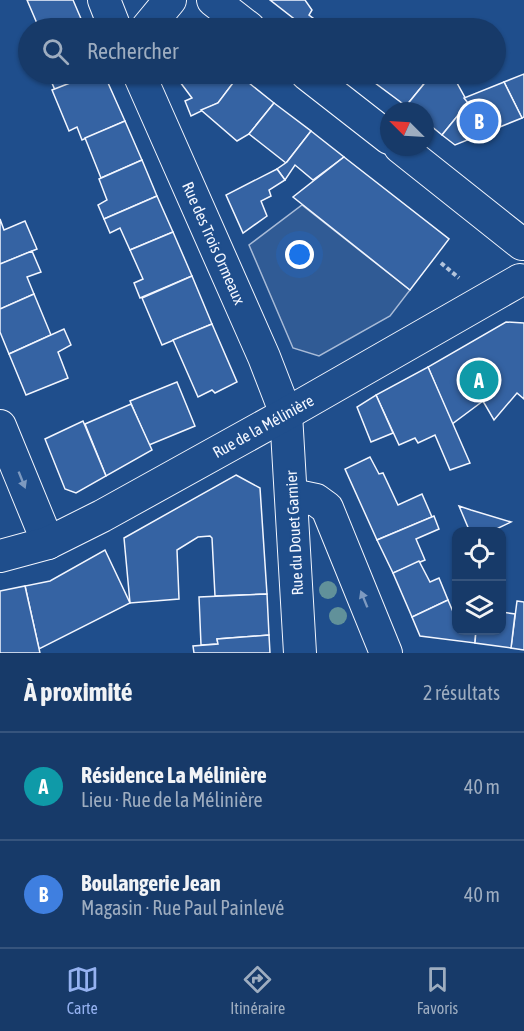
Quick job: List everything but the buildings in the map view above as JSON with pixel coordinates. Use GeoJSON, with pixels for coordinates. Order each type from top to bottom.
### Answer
{"type":"FeatureCollection","features":[{"type":"Feature","properties":{"kind":"street"},"geometry":{"type":"LineString","coordinates":[[104,0],[111,18]]}},
{"type":"Feature","properties":{"kind":"street"},"geometry":{"type":"LineString","coordinates":[[155,18],[170,0]]}},
{"type":"Feature","properties":{"kind":"street"},"geometry":{"type":"LineString","coordinates":[[213,0],[236,18]]}},
{"type":"Feature","properties":{"kind":"street","name":"Rue des Trois Ormeaux"},"geometry":{"type":"LineString","coordinates":[[143,84],[259,346],[286,414]]}},
{"type":"Feature","properties":{"kind":"street"},"geometry":{"type":"LineString","coordinates":[[320,84],[380,131]]}},
{"type":"Feature","properties":{"kind":"street"},"geometry":{"type":"LineString","coordinates":[[412,156],[523,243],[515,260],[522,282]]}},
{"type":"Feature","properties":{"kind":"street","name":"Rue de la Mélinière"},"geometry":{"type":"LineString","coordinates":[[0,556],[48,543],[102,516],[522,282]]}},
{"type":"Feature","properties":{"kind":"street","name":"Rue du Douet Garnier"},"geometry":{"type":"LineString","coordinates":[[286,414],[300,653]]}},
{"type":"Feature","properties":{"kind":"street"},"geometry":{"type":"LineString","coordinates":[[0,426],[48,543]]}},
{"type":"Feature","properties":{"kind":"street"},"geometry":{"type":"LineString","coordinates":[[292,495],[316,500],[327,508],[386,653]]}},
{"type":"Feature","properties":{"kind":"shaded area"},"geometry":{"type":"Polygon","coordinates":[[[302,205],[410,290],[390,316],[319,356],[293,348],[249,245],[302,205]]]}},
{"type":"Feature","properties":{"kind":"place","name":"Boulangerie Jean"},"geometry":{"type":"Point","coordinates":[479,121]}},
{"type":"Feature","properties":{"kind":"place","name":"Résidence La Mélinière"},"geometry":{"type":"Point","coordinates":[479,380]}}]}
